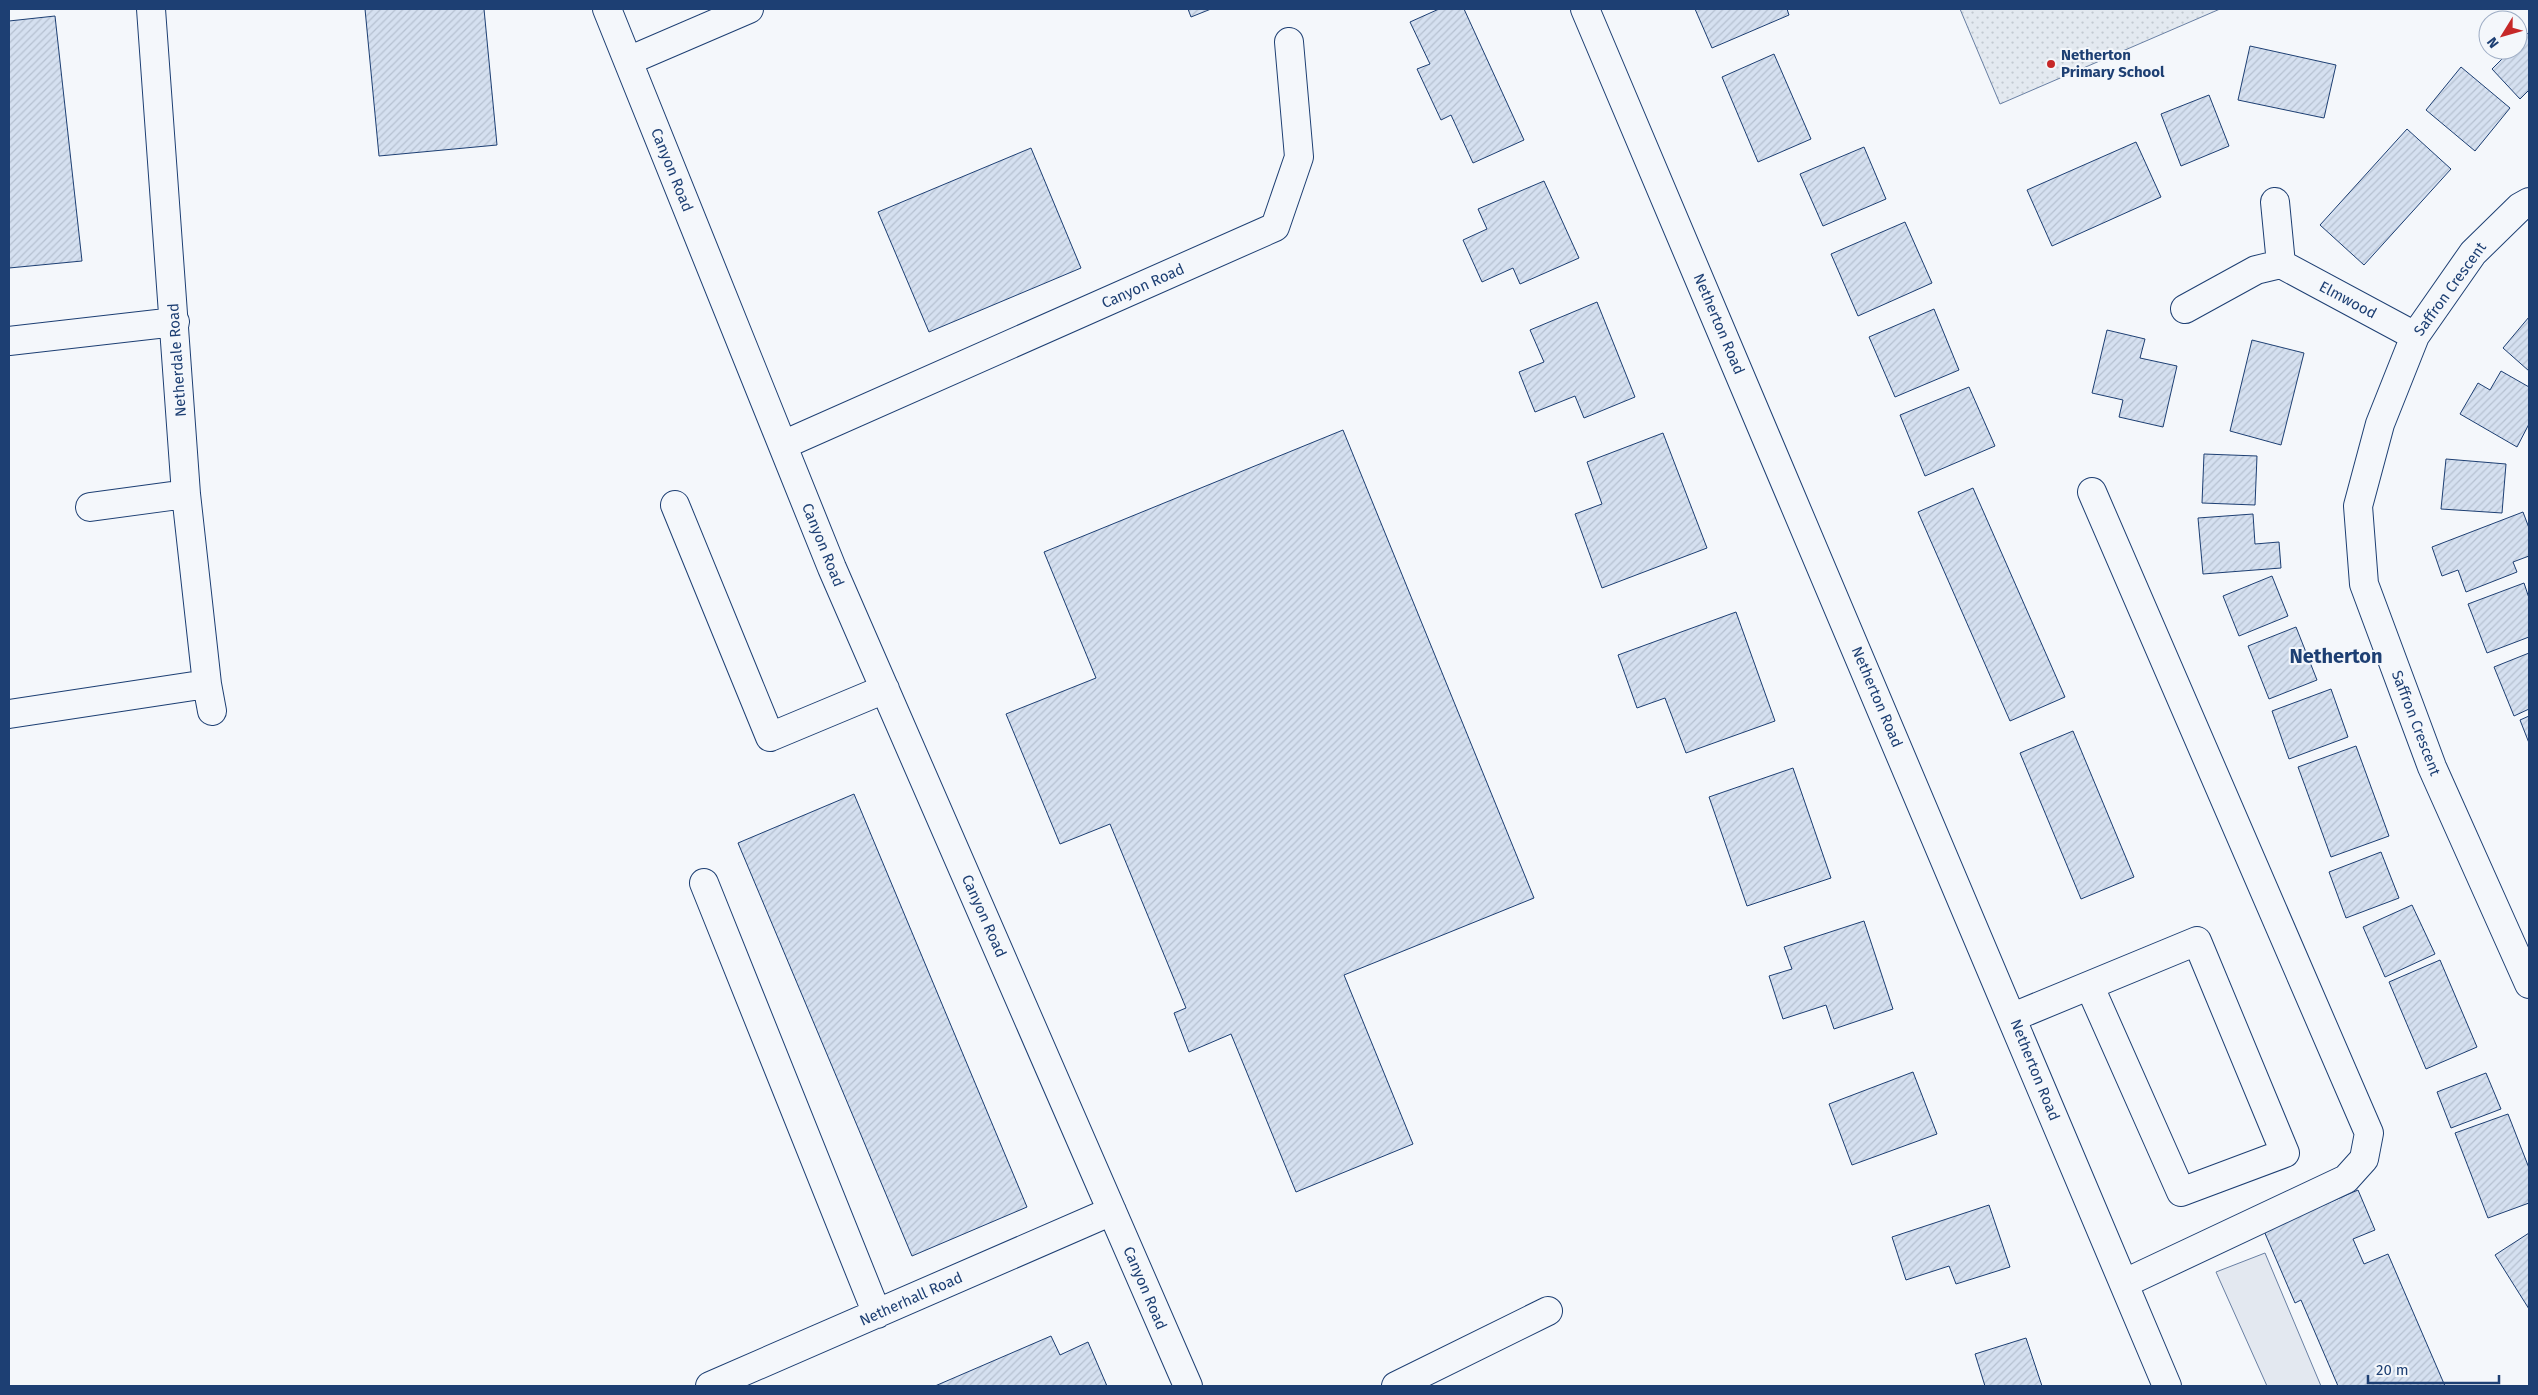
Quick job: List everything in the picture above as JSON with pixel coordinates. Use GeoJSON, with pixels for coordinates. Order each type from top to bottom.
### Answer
{"type":"FeatureCollection","features":[{"type":"Feature","properties":{"kind":"street","name":"Netherdale Road"},"geometry":{"type":"LineString","coordinates":[[151,9],[186,494],[207,684],[212,711]]}},
{"type":"Feature","properties":{"kind":"street","name":"Canyon Road"},"geometry":{"type":"LineString","coordinates":[[607,9],[832,568],[1188,1386]]}},
{"type":"Feature","properties":{"kind":"street"},"geometry":{"type":"LineString","coordinates":[[628,60],[749,9]]}},
{"type":"Feature","properties":{"kind":"street","name":"Netherton Road"},"geometry":{"type":"LineString","coordinates":[[1585,9],[2168,1386]]}},
{"type":"Feature","properties":{"kind":"street","name":"Canyon Road"},"geometry":{"type":"LineString","coordinates":[[783,446],[1275,227],[1299,157],[1290,42]]}},
{"type":"Feature","properties":{"kind":"street"},"geometry":{"type":"LineString","coordinates":[[2186,309],[2256,270],[2281,264],[2275,202]]}},
{"type":"Feature","properties":{"kind":"street","name":"Saffron Crescent"},"geometry":{"type":"LineString","coordinates":[[2529,202],[2520,207],[2473,253],[2415,336],[2380,424],[2358,506],[2364,584],[2432,767],[2529,984]]}},
{"type":"Feature","properties":{"kind":"street","name":"Elmwood"},"geometry":{"type":"LineString","coordinates":[[2281,264],[2415,336]]}},
{"type":"Feature","properties":{"kind":"street"},"geometry":{"type":"LineString","coordinates":[[9,341],[175,322]]}},
{"type":"Feature","properties":{"kind":"street"},"geometry":{"type":"LineString","coordinates":[[2092,492],[2369,1133],[2364,1159],[2346,1179],[2125,1283]]}},
{"type":"Feature","properties":{"kind":"street"},"geometry":{"type":"LineString","coordinates":[[90,506],[186,494]]}},
{"type":"Feature","properties":{"kind":"street"},"geometry":{"type":"LineString","coordinates":[[675,505],[770,737],[885,689]]}},
{"type":"Feature","properties":{"kind":"street"},"geometry":{"type":"LineString","coordinates":[[9,714],[207,684]]}},
{"type":"Feature","properties":{"kind":"street"},"geometry":{"type":"LineString","coordinates":[[704,883],[877,1314]]}},
{"type":"Feature","properties":{"kind":"street"},"geometry":{"type":"LineString","coordinates":[[2013,1017],[2090,987],[2197,940],[2285,1153],[2181,1192],[2090,987]]}},
{"type":"Feature","properties":{"kind":"street","name":"Netherhall Road"},"geometry":{"type":"LineString","coordinates":[[710,1386],[1112,1211]]}},
{"type":"Feature","properties":{"kind":"street"},"geometry":{"type":"LineString","coordinates":[[1396,1386],[1548,1311]]}},
{"type":"Feature","properties":{"kind":"shaded area","name":"Netherton Primary School"},"geometry":{"type":"Polygon","coordinates":[[[1960,9],[2220,9],[2000,104],[1960,9]]]}},
{"type":"Feature","properties":{"kind":"shaded area"},"geometry":{"type":"Polygon","coordinates":[[[2265,1253],[2321,1386],[2267,1386],[2216,1272],[2265,1253]]]}},
{"type":"Feature","properties":{"kind":"building"},"geometry":{"type":"Polygon","coordinates":[[[365,9],[484,9],[497,145],[379,156],[365,9]]]}},
{"type":"Feature","properties":{"kind":"building"},"geometry":{"type":"Polygon","coordinates":[[[1188,9],[1211,9],[1191,17],[1188,9]]]}},
{"type":"Feature","properties":{"kind":"building"},"geometry":{"type":"Polygon","coordinates":[[[1439,9],[1464,9],[1524,140],[1473,163],[1451,115],[1441,120],[1417,69],[1430,64],[1410,22],[1439,9]]]}},
{"type":"Feature","properties":{"kind":"building"},"geometry":{"type":"Polygon","coordinates":[[[1695,9],[1787,9],[1789,15],[1712,48],[1695,9]]]}},
{"type":"Feature","properties":{"kind":"building"},"geometry":{"type":"Polygon","coordinates":[[[55,16],[82,261],[9,268],[9,21],[55,16]]]}},
{"type":"Feature","properties":{"kind":"building"},"geometry":{"type":"Polygon","coordinates":[[[2528,33],[2529,90],[2520,99],[2492,69],[2501,60],[2528,60],[2528,33]]]}},
{"type":"Feature","properties":{"kind":"building"},"geometry":{"type":"Polygon","coordinates":[[[2250,46],[2336,65],[2324,118],[2238,100],[2250,46]]]}},
{"type":"Feature","properties":{"kind":"building"},"geometry":{"type":"Polygon","coordinates":[[[1774,54],[1811,139],[1758,162],[1722,77],[1774,54]]]}},
{"type":"Feature","properties":{"kind":"building"},"geometry":{"type":"Polygon","coordinates":[[[2461,67],[2510,108],[2475,151],[2426,110],[2461,67]]]}},
{"type":"Feature","properties":{"kind":"building"},"geometry":{"type":"Polygon","coordinates":[[[2209,95],[2229,146],[2181,166],[2161,114],[2209,95]]]}},
{"type":"Feature","properties":{"kind":"building"},"geometry":{"type":"Polygon","coordinates":[[[2407,129],[2451,169],[2364,265],[2320,225],[2407,129]]]}},
{"type":"Feature","properties":{"kind":"building"},"geometry":{"type":"Polygon","coordinates":[[[2136,142],[2161,197],[2052,246],[2027,190],[2136,142]]]}},
{"type":"Feature","properties":{"kind":"building"},"geometry":{"type":"Polygon","coordinates":[[[1864,147],[1886,199],[1823,226],[1800,174],[1864,147]]]}},
{"type":"Feature","properties":{"kind":"building"},"geometry":{"type":"Polygon","coordinates":[[[1031,148],[1081,268],[929,332],[878,212],[1031,148]]]}},
{"type":"Feature","properties":{"kind":"building"},"geometry":{"type":"Polygon","coordinates":[[[1544,181],[1579,258],[1520,284],[1513,268],[1482,282],[1463,240],[1487,229],[1478,209],[1544,181]]]}},
{"type":"Feature","properties":{"kind":"building"},"geometry":{"type":"Polygon","coordinates":[[[1905,222],[1932,283],[1858,316],[1831,254],[1905,222]]]}},
{"type":"Feature","properties":{"kind":"building"},"geometry":{"type":"Polygon","coordinates":[[[1597,302],[1635,397],[1584,418],[1575,396],[1535,412],[1519,372],[1544,362],[1530,330],[1597,302]]]}},
{"type":"Feature","properties":{"kind":"building"},"geometry":{"type":"Polygon","coordinates":[[[1934,309],[1959,370],[1895,397],[1869,337],[1934,309]]]}},
{"type":"Feature","properties":{"kind":"building"},"geometry":{"type":"Polygon","coordinates":[[[2529,317],[2529,371],[2503,348],[2529,317]]]}},
{"type":"Feature","properties":{"kind":"building"},"geometry":{"type":"Polygon","coordinates":[[[2107,330],[2145,339],[2140,358],[2177,366],[2163,427],[2119,417],[2123,400],[2092,393],[2107,330]]]}},
{"type":"Feature","properties":{"kind":"building"},"geometry":{"type":"Polygon","coordinates":[[[2252,340],[2304,353],[2281,445],[2230,431],[2252,340]]]}},
{"type":"Feature","properties":{"kind":"building"},"geometry":{"type":"Polygon","coordinates":[[[2501,371],[2529,387],[2529,424],[2517,447],[2460,414],[2478,383],[2490,390],[2501,371]]]}},
{"type":"Feature","properties":{"kind":"building"},"geometry":{"type":"Polygon","coordinates":[[[1969,387],[1995,446],[1925,476],[1900,415],[1969,387]]]}},
{"type":"Feature","properties":{"kind":"building"},"geometry":{"type":"Polygon","coordinates":[[[1343,430],[1534,898],[1344,975],[1413,1144],[1296,1192],[1231,1034],[1189,1052],[1174,1013],[1186,1008],[1110,824],[1060,844],[1006,714],[1096,678],[1044,552],[1343,430]]]}},
{"type":"Feature","properties":{"kind":"building"},"geometry":{"type":"Polygon","coordinates":[[[1663,433],[1707,548],[1602,588],[1575,514],[1602,504],[1587,462],[1663,433]]]}},
{"type":"Feature","properties":{"kind":"building"},"geometry":{"type":"Polygon","coordinates":[[[2204,454],[2257,456],[2255,505],[2202,503],[2204,454]]]}},
{"type":"Feature","properties":{"kind":"building"},"geometry":{"type":"Polygon","coordinates":[[[2446,459],[2506,464],[2502,513],[2441,509],[2446,459]]]}},
{"type":"Feature","properties":{"kind":"building"},"geometry":{"type":"Polygon","coordinates":[[[1973,488],[2065,697],[2010,721],[1918,512],[1973,488]]]}},
{"type":"Feature","properties":{"kind":"building"},"geometry":{"type":"Polygon","coordinates":[[[2523,512],[2529,528],[2529,556],[2513,562],[2517,572],[2466,592],[2458,570],[2442,576],[2432,547],[2523,512]]]}},
{"type":"Feature","properties":{"kind":"building"},"geometry":{"type":"Polygon","coordinates":[[[2253,514],[2255,544],[2279,542],[2281,568],[2203,574],[2198,518],[2253,514]]]}},
{"type":"Feature","properties":{"kind":"building"},"geometry":{"type":"Polygon","coordinates":[[[2272,576],[2288,616],[2239,636],[2223,596],[2272,576]]]}},
{"type":"Feature","properties":{"kind":"building"},"geometry":{"type":"Polygon","coordinates":[[[2524,583],[2529,598],[2529,637],[2487,653],[2468,604],[2524,583]]]}},
{"type":"Feature","properties":{"kind":"building"},"geometry":{"type":"Polygon","coordinates":[[[1736,612],[1775,721],[1686,753],[1665,698],[1637,708],[1618,655],[1736,612]]]}},
{"type":"Feature","properties":{"kind":"building"},"geometry":{"type":"Polygon","coordinates":[[[2296,627],[2317,680],[2269,699],[2248,646],[2296,627]]]}},
{"type":"Feature","properties":{"kind":"building"},"geometry":{"type":"Polygon","coordinates":[[[2529,653],[2529,709],[2514,716],[2494,667],[2529,653]]]}},
{"type":"Feature","properties":{"kind":"building"},"geometry":{"type":"Polygon","coordinates":[[[2331,689],[2348,737],[2289,759],[2272,711],[2331,689]]]}},
{"type":"Feature","properties":{"kind":"building"},"geometry":{"type":"Polygon","coordinates":[[[2529,716],[2529,743],[2520,720],[2529,716]]]}},
{"type":"Feature","properties":{"kind":"building"},"geometry":{"type":"Polygon","coordinates":[[[2073,731],[2134,877],[2081,899],[2020,753],[2073,731]]]}},
{"type":"Feature","properties":{"kind":"building"},"geometry":{"type":"Polygon","coordinates":[[[2356,746],[2389,836],[2331,857],[2298,767],[2356,746]]]}},
{"type":"Feature","properties":{"kind":"building"},"geometry":{"type":"Polygon","coordinates":[[[1793,768],[1831,878],[1747,906],[1709,797],[1793,768]]]}},
{"type":"Feature","properties":{"kind":"building"},"geometry":{"type":"Polygon","coordinates":[[[854,794],[1027,1207],[912,1256],[738,843],[854,794]]]}},
{"type":"Feature","properties":{"kind":"building"},"geometry":{"type":"Polygon","coordinates":[[[2381,852],[2399,898],[2346,918],[2329,872],[2381,852]]]}},
{"type":"Feature","properties":{"kind":"building"},"geometry":{"type":"Polygon","coordinates":[[[2412,905],[2435,954],[2385,977],[2363,927],[2412,905]]]}},
{"type":"Feature","properties":{"kind":"building"},"geometry":{"type":"Polygon","coordinates":[[[1864,921],[1893,1009],[1834,1029],[1826,1005],[1783,1019],[1769,976],[1792,969],[1784,947],[1864,921]]]}},
{"type":"Feature","properties":{"kind":"building"},"geometry":{"type":"Polygon","coordinates":[[[2440,960],[2477,1047],[2426,1069],[2389,982],[2440,960]]]}},
{"type":"Feature","properties":{"kind":"building"},"geometry":{"type":"Polygon","coordinates":[[[1913,1072],[1937,1134],[1852,1165],[1829,1104],[1913,1072]]]}},
{"type":"Feature","properties":{"kind":"building"},"geometry":{"type":"Polygon","coordinates":[[[2486,1073],[2501,1109],[2451,1128],[2437,1092],[2486,1073]]]}},
{"type":"Feature","properties":{"kind":"building"},"geometry":{"type":"Polygon","coordinates":[[[2508,1114],[2529,1168],[2529,1203],[2488,1218],[2455,1133],[2508,1114]]]}},
{"type":"Feature","properties":{"kind":"building"},"geometry":{"type":"Polygon","coordinates":[[[2358,1190],[2375,1230],[2353,1239],[2364,1264],[2388,1254],[2445,1386],[2338,1386],[2301,1300],[2295,1303],[2264,1231],[2358,1190]]]}},
{"type":"Feature","properties":{"kind":"building"},"geometry":{"type":"Polygon","coordinates":[[[1989,1205],[2010,1267],[1956,1284],[1949,1266],[1906,1280],[1892,1237],[1989,1205]]]}},
{"type":"Feature","properties":{"kind":"building"},"geometry":{"type":"Polygon","coordinates":[[[2529,1233],[2529,1309],[2495,1255],[2529,1233]]]}},
{"type":"Feature","properties":{"kind":"building"},"geometry":{"type":"Polygon","coordinates":[[[1051,1336],[1060,1355],[1088,1342],[1107,1386],[935,1386],[1051,1336]]]}},
{"type":"Feature","properties":{"kind":"building"},"geometry":{"type":"Polygon","coordinates":[[[2026,1338],[2042,1386],[1985,1386],[1975,1354],[2026,1338]]]}},
{"type":"Feature","properties":{"kind":"place","name":"Netherton Primary School"},"geometry":{"type":"Point","coordinates":[2051,64]}},
{"type":"Feature","properties":{"kind":"district","name":"Netherton"},"geometry":{"type":"Point","coordinates":[2336,656]}}]}
